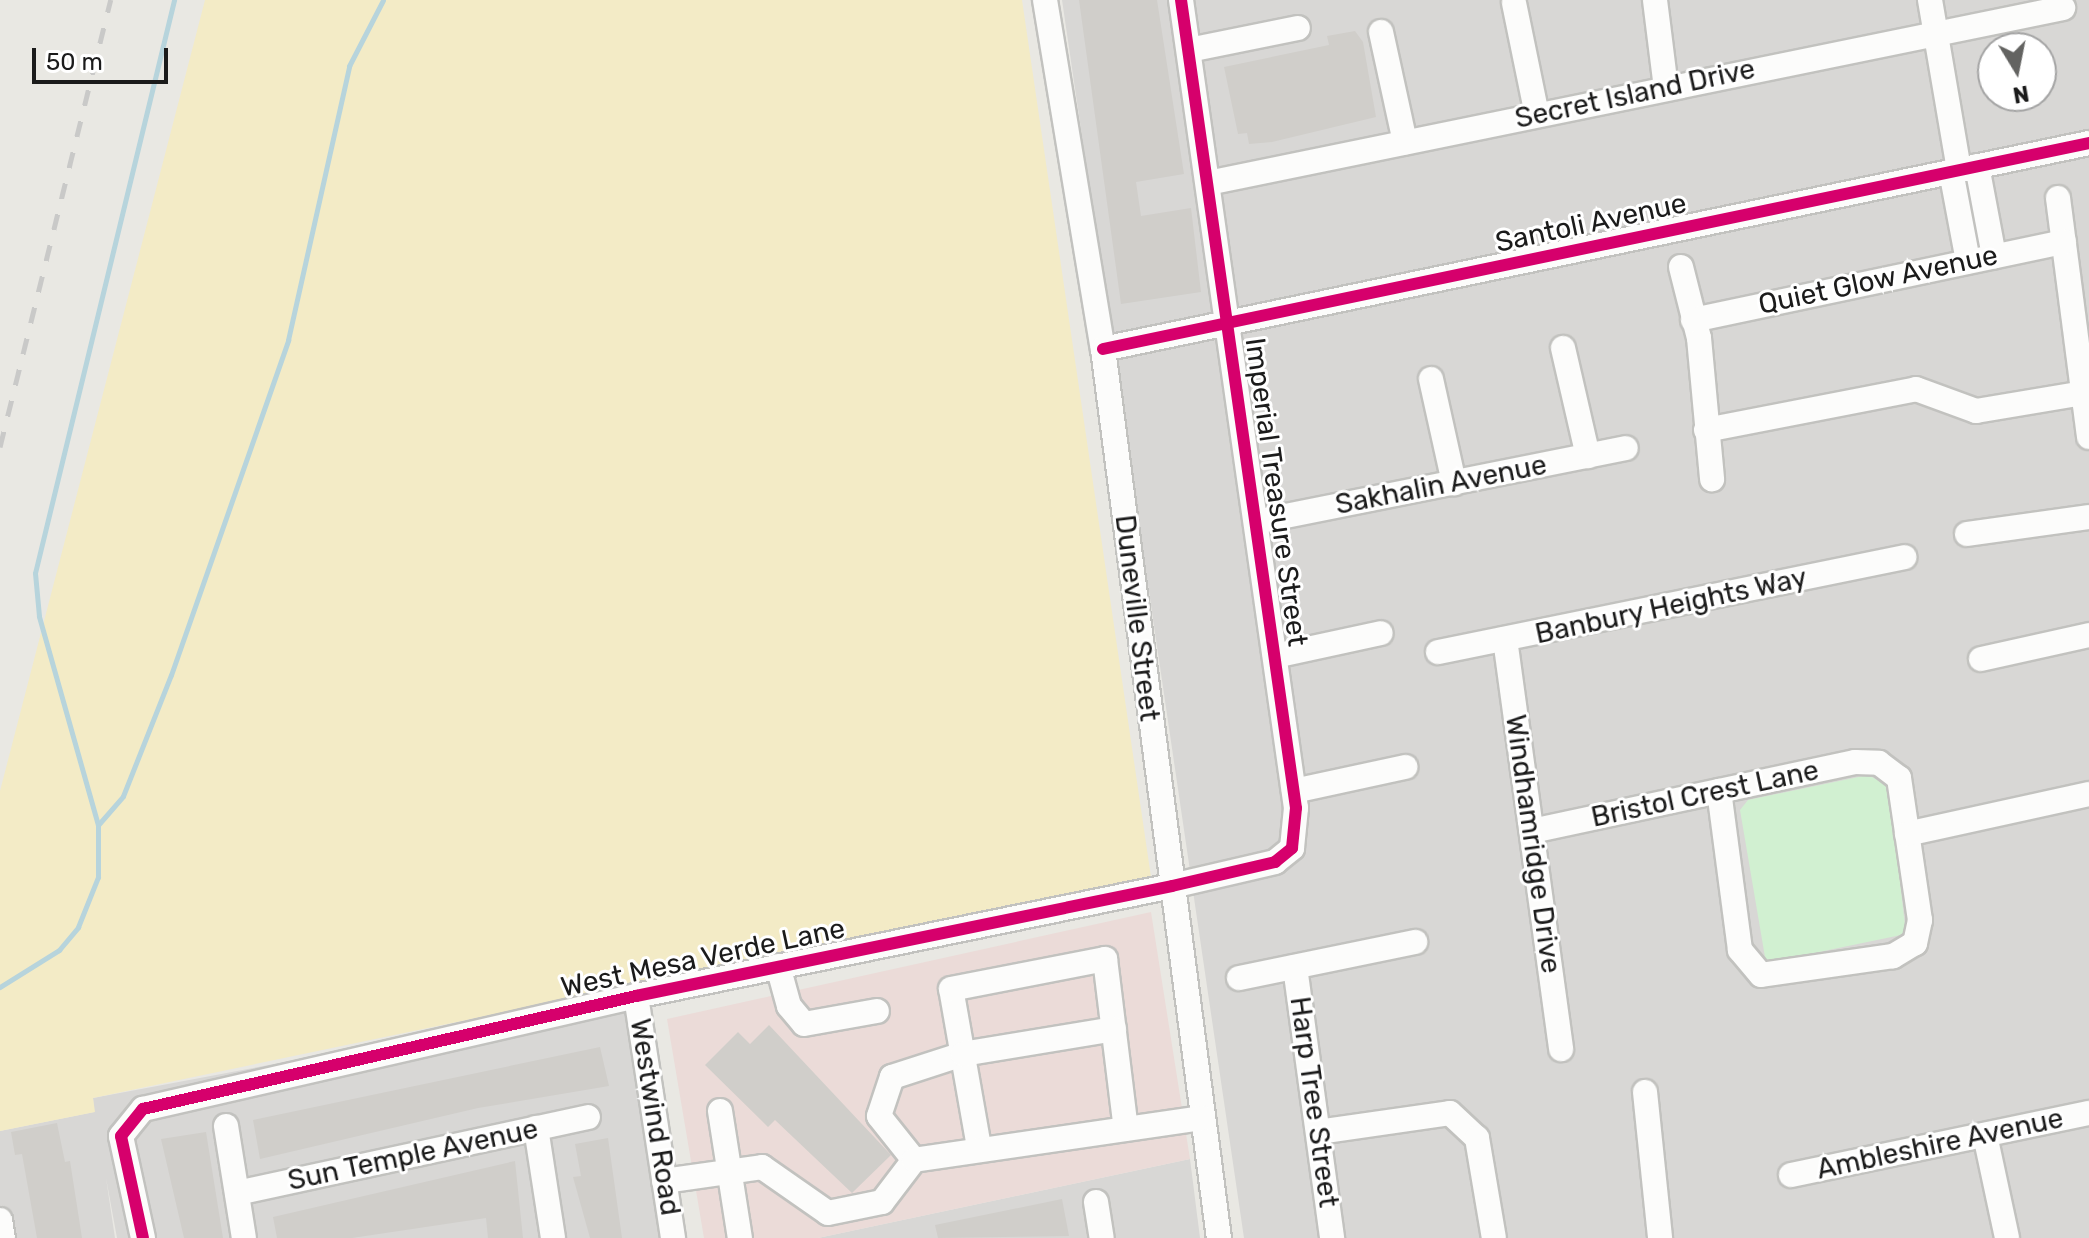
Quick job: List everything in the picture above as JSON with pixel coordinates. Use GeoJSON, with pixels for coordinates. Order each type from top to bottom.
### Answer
{"type":"FeatureCollection","features":[{"type":"Feature","properties":{"kind":"street","name":"Duneville Street"},"geometry":{"type":"LineString","coordinates":[[1045,0],[1103,349],[1219,1238]]}},
{"type":"Feature","properties":{"kind":"street","name":"Imperial Treasure Street"},"geometry":{"type":"LineString","coordinates":[[1181,0],[1294,791],[1292,848]]}},
{"type":"Feature","properties":{"kind":"street"},"geometry":{"type":"LineString","coordinates":[[1655,0],[1666,88]]}},
{"type":"Feature","properties":{"kind":"street"},"geometry":{"type":"LineString","coordinates":[[1930,0],[1962,169],[1960,220],[1968,261]]}},
{"type":"Feature","properties":{"kind":"street"},"geometry":{"type":"LineString","coordinates":[[1514,3],[1537,115]]}},
{"type":"Feature","properties":{"kind":"street","name":"Secret Island Drive"},"geometry":{"type":"LineString","coordinates":[[1208,183],[2063,8]]}},
{"type":"Feature","properties":{"kind":"street"},"geometry":{"type":"LineString","coordinates":[[1189,50],[1298,28]]}},
{"type":"Feature","properties":{"kind":"street"},"geometry":{"type":"LineString","coordinates":[[1381,32],[1405,142]]}},
{"type":"Feature","properties":{"kind":"street","name":"Santoli Avenue"},"geometry":{"type":"LineString","coordinates":[[1103,349],[2089,143]]}},
{"type":"Feature","properties":{"kind":"street"},"geometry":{"type":"LineString","coordinates":[[1962,169],[1987,214],[1994,256]]}},
{"type":"Feature","properties":{"kind":"street"},"geometry":{"type":"LineString","coordinates":[[2058,198],[2089,437]]}},
{"type":"Feature","properties":{"kind":"street"},"geometry":{"type":"LineString","coordinates":[[1960,220],[1987,214]]}},
{"type":"Feature","properties":{"kind":"street","name":"Quiet Glow Avenue"},"geometry":{"type":"LineString","coordinates":[[1693,320],[2064,242]]}},
{"type":"Feature","properties":{"kind":"street"},"geometry":{"type":"LineString","coordinates":[[1681,267],[1693,320],[1712,479]]}},
{"type":"Feature","properties":{"kind":"street"},"geometry":{"type":"LineString","coordinates":[[1563,348],[1588,456]]}},
{"type":"Feature","properties":{"kind":"street"},"geometry":{"type":"LineString","coordinates":[[1431,379],[1454,483]]}},
{"type":"Feature","properties":{"kind":"street"},"geometry":{"type":"LineString","coordinates":[[1706,430],[1916,389],[1976,411],[2083,393]]}},
{"type":"Feature","properties":{"kind":"street","name":"Sakhalin Avenue"},"geometry":{"type":"LineString","coordinates":[[1256,522],[1626,448]]}},
{"type":"Feature","properties":{"kind":"street"},"geometry":{"type":"LineString","coordinates":[[1967,534],[2089,517]]}},
{"type":"Feature","properties":{"kind":"street","name":"Banbury Heights Way"},"geometry":{"type":"LineString","coordinates":[[1438,652],[1904,557]]}},
{"type":"Feature","properties":{"kind":"street"},"geometry":{"type":"LineString","coordinates":[[1275,656],[1381,633]]}},
{"type":"Feature","properties":{"kind":"street"},"geometry":{"type":"LineString","coordinates":[[1981,659],[2089,635]]}},
{"type":"Feature","properties":{"kind":"street","name":"Windhamridge Drive"},"geometry":{"type":"LineString","coordinates":[[1505,639],[1561,1049]]}},
{"type":"Feature","properties":{"kind":"street","name":"Bristol Crest Lane"},"geometry":{"type":"LineString","coordinates":[[1532,831],[1719,791],[1879,763],[1899,778],[1907,834]]}},
{"type":"Feature","properties":{"kind":"street"},"geometry":{"type":"LineString","coordinates":[[1294,791],[1405,767]]}},
{"type":"Feature","properties":{"kind":"street"},"geometry":{"type":"LineString","coordinates":[[1719,791],[1740,950],[1761,975],[1893,956],[1915,943],[1920,920],[1907,834],[2089,794]]}},
{"type":"Feature","properties":{"kind":"street","name":"West Mesa Verde Lane"},"geometry":{"type":"LineString","coordinates":[[143,1238],[121,1136],[126,1123],[161,1104],[636,996],[1172,886],[1275,862],[1292,848]]}},
{"type":"Feature","properties":{"kind":"street"},"geometry":{"type":"LineString","coordinates":[[1239,978],[1415,942]]}},
{"type":"Feature","properties":{"kind":"street"},"geometry":{"type":"LineString","coordinates":[[979,1147],[951,989],[1105,959],[1126,1129]]}},
{"type":"Feature","properties":{"kind":"street"},"geometry":{"type":"LineString","coordinates":[[778,966],[789,1006],[804,1024],[877,1011]]}},
{"type":"Feature","properties":{"kind":"street","name":"Harp Tree Street"},"geometry":{"type":"LineString","coordinates":[[1295,967],[1332,1238]]}},
{"type":"Feature","properties":{"kind":"street","name":"Westwind Road"},"geometry":{"type":"LineString","coordinates":[[636,996],[673,1238]]}},
{"type":"Feature","properties":{"kind":"street"},"geometry":{"type":"LineString","coordinates":[[914,1160],[879,1116],[892,1077],[963,1054],[1114,1029]]}},
{"type":"Feature","properties":{"kind":"street"},"geometry":{"type":"LineString","coordinates":[[1645,1092],[1660,1238]]}},
{"type":"Feature","properties":{"kind":"street"},"geometry":{"type":"LineString","coordinates":[[720,1111],[740,1238]]}},
{"type":"Feature","properties":{"kind":"street"},"geometry":{"type":"LineString","coordinates":[[1318,1132],[1437,1113],[1471,1127],[1494,1238]]}},
{"type":"Feature","properties":{"kind":"street","name":"Ambleshire Avenue"},"geometry":{"type":"LineString","coordinates":[[1791,1175],[2089,1113]]}},
{"type":"Feature","properties":{"kind":"street","name":"Sun Temple Avenue"},"geometry":{"type":"LineString","coordinates":[[237,1193],[588,1117]]}},
{"type":"Feature","properties":{"kind":"street"},"geometry":{"type":"LineString","coordinates":[[664,1181],[762,1167],[828,1213],[882,1202],[914,1160],[979,1147],[1203,1118]]}},
{"type":"Feature","properties":{"kind":"street"},"geometry":{"type":"LineString","coordinates":[[226,1126],[244,1238]]}},
{"type":"Feature","properties":{"kind":"street"},"geometry":{"type":"LineString","coordinates":[[536,1128],[553,1238]]}},
{"type":"Feature","properties":{"kind":"street"},"geometry":{"type":"LineString","coordinates":[[1985,1135],[2007,1238]]}},
{"type":"Feature","properties":{"kind":"street"},"geometry":{"type":"LineString","coordinates":[[1096,1202],[1102,1238]]}},
{"type":"Feature","properties":{"kind":"street"},"geometry":{"type":"LineString","coordinates":[[0,1220],[3,1238]]}},
{"type":"Feature","properties":{"kind":"shaded area"},"geometry":{"type":"Polygon","coordinates":[[[1062,0],[2089,0],[2089,1238],[1244,1238],[1062,0]]]}},
{"type":"Feature","properties":{"kind":"shaded area"},"geometry":{"type":"Polygon","coordinates":[[[1151,912],[1190,1159],[818,1238],[704,1238],[667,1019],[1151,912]]]}},
{"type":"Feature","properties":{"kind":"shaded area"},"geometry":{"type":"Polygon","coordinates":[[[636,996],[672,1238],[117,1238],[106,1178],[115,1238],[0,1238],[0,1131],[94,1112],[93,1098],[636,996]]]}},
{"type":"Feature","properties":{"kind":"shaded area"},"geometry":{"type":"Polygon","coordinates":[[[1190,1159],[1200,1238],[818,1238],[1190,1159]]]}},
{"type":"Feature","properties":{"kind":"sand"},"geometry":{"type":"Polygon","coordinates":[[[205,0],[1022,0],[1151,877],[93,1098],[95,1112],[0,1131],[0,791],[205,0]]]}},
{"type":"Feature","properties":{"kind":"green space"},"geometry":{"type":"Polygon","coordinates":[[[1868,775],[1889,786],[1906,934],[1766,963],[1740,810],[1748,800],[1868,775]]]}},
{"type":"Feature","properties":{"kind":"building"},"geometry":{"type":"Polygon","coordinates":[[[1079,0],[1157,0],[1184,174],[1136,182],[1141,216],[1191,208],[1201,292],[1121,304],[1079,0]]]}},
{"type":"Feature","properties":{"kind":"building"},"geometry":{"type":"Polygon","coordinates":[[[1355,31],[1363,42],[1376,117],[1272,142],[1249,144],[1247,133],[1238,134],[1224,67],[1329,45],[1327,36],[1355,31]]]}},
{"type":"Feature","properties":{"kind":"building"},"geometry":{"type":"Polygon","coordinates":[[[769,1025],[891,1155],[852,1193],[775,1120],[768,1127],[705,1065],[738,1032],[750,1044],[769,1025]]]}},
{"type":"Feature","properties":{"kind":"building"},"geometry":{"type":"Polygon","coordinates":[[[600,1047],[609,1086],[478,1108],[260,1159],[253,1120],[600,1047]]]}},
{"type":"Feature","properties":{"kind":"building"},"geometry":{"type":"Polygon","coordinates":[[[57,1123],[65,1162],[70,1161],[82,1238],[37,1238],[22,1154],[15,1155],[11,1132],[57,1123]]]}},
{"type":"Feature","properties":{"kind":"building"},"geometry":{"type":"Polygon","coordinates":[[[206,1132],[223,1238],[184,1238],[161,1139],[206,1132]]]}},
{"type":"Feature","properties":{"kind":"building"},"geometry":{"type":"Polygon","coordinates":[[[608,1138],[622,1238],[590,1238],[573,1177],[581,1176],[575,1144],[608,1138]]]}},
{"type":"Feature","properties":{"kind":"building"},"geometry":{"type":"Polygon","coordinates":[[[515,1161],[523,1238],[488,1238],[486,1218],[352,1238],[277,1238],[273,1217],[515,1161]]]}},
{"type":"Feature","properties":{"kind":"building"},"geometry":{"type":"Polygon","coordinates":[[[1062,1199],[1069,1236],[938,1238],[935,1225],[1062,1199]]]}},
{"type":"Feature","properties":{"kind":"waterway"},"geometry":{"type":"LineString","coordinates":[[0,987],[59,950],[78,927],[98,877],[98,825],[39,616],[35,573],[174,0]]}},
{"type":"Feature","properties":{"kind":"waterway"},"geometry":{"type":"LineString","coordinates":[[98,825],[123,796],[171,675],[288,340],[349,66],[383,0]]}},
{"type":"Feature","properties":{"kind":"railway"},"geometry":{"type":"LineString","coordinates":[[0,447],[111,0]]}},
{"type":"Feature","properties":{"kind":"cycle path"},"geometry":{"type":"LineString","coordinates":[[143,1238],[121,1136],[143,1109],[636,996],[1172,886],[1275,862],[1292,848],[1296,808],[1181,0]]}},
{"type":"Feature","properties":{"kind":"cycle path"},"geometry":{"type":"LineString","coordinates":[[1103,349],[2089,143]]}}]}
